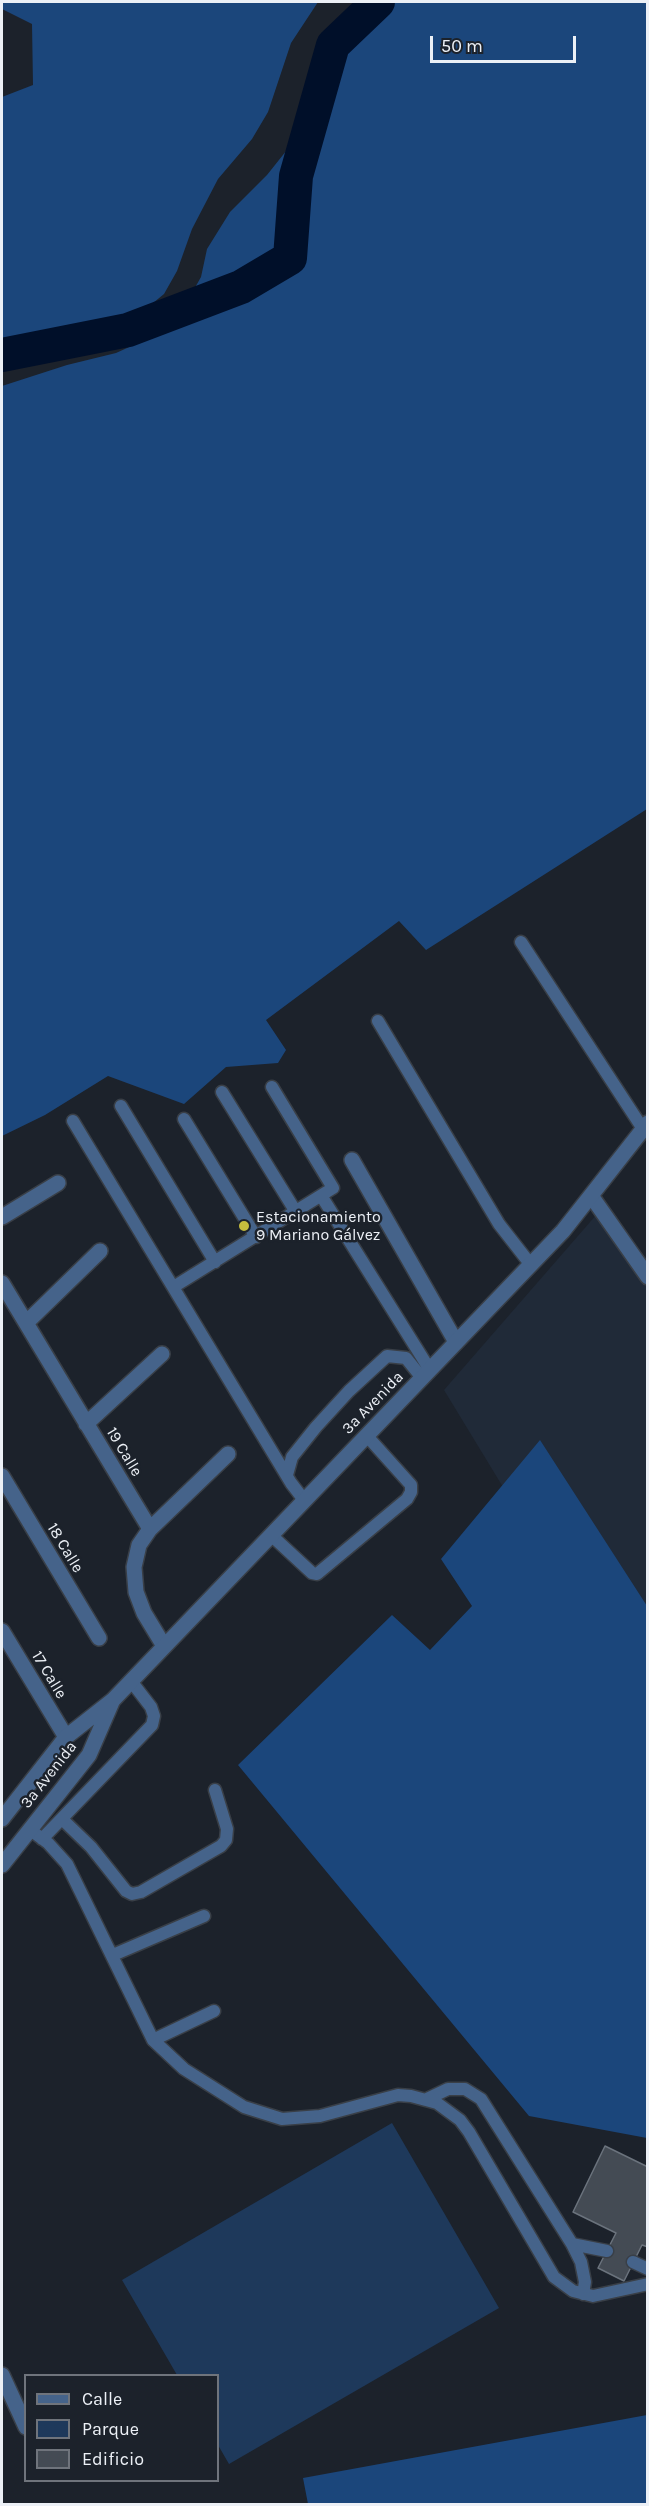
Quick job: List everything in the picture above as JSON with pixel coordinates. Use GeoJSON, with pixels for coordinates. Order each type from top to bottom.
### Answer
{"type":"FeatureCollection","features":[{"type":"Feature","properties":{"kind":"street","name":"3a Avenida"},"geometry":{"type":"LineString","coordinates":[[2,1819],[66,1737],[113,1700],[531,1265],[592,1197],[645,1126]]}},
{"type":"Feature","properties":{"kind":"street"},"geometry":{"type":"LineString","coordinates":[[352,1160],[456,1342]]}},
{"type":"Feature","properties":{"kind":"street"},"geometry":{"type":"LineString","coordinates":[[2,1217],[58,1183]]}},
{"type":"Feature","properties":{"kind":"street"},"geometry":{"type":"LineString","coordinates":[[592,1197],[648,1276]]}},
{"type":"Feature","properties":{"kind":"street"},"geometry":{"type":"LineString","coordinates":[[26,1323],[100,1251]]}},
{"type":"Feature","properties":{"kind":"street","name":"19 Calle"},"geometry":{"type":"LineString","coordinates":[[2,1283],[150,1529]]}},
{"type":"Feature","properties":{"kind":"street"},"geometry":{"type":"LineString","coordinates":[[86,1424],[162,1354]]}},
{"type":"Feature","properties":{"kind":"street"},"geometry":{"type":"LineString","coordinates":[[164,1646],[144,1613],[134,1584],[134,1567],[140,1545],[150,1529],[228,1454]]}},
{"type":"Feature","properties":{"kind":"street","name":"18 Calle"},"geometry":{"type":"LineString","coordinates":[[2,1476],[99,1638]]}},
{"type":"Feature","properties":{"kind":"street","name":"17 Calle"},"geometry":{"type":"LineString","coordinates":[[2,1631],[66,1737]]}},
{"type":"Feature","properties":{"kind":"street","name":"3a Avenida"},"geometry":{"type":"LineString","coordinates":[[2,1865],[89,1755],[113,1700]]}},
{"type":"Feature","properties":{"kind":"street"},"geometry":{"type":"LineString","coordinates":[[2,2375],[24,2423]]}},
{"type":"Feature","properties":{"kind":"lane"},"geometry":{"type":"LineString","coordinates":[[520,942],[645,1126]]}},
{"type":"Feature","properties":{"kind":"lane"},"geometry":{"type":"LineString","coordinates":[[378,1021],[499,1224],[531,1265]]}},
{"type":"Feature","properties":{"kind":"lane"},"geometry":{"type":"LineString","coordinates":[[175,1287],[322,1197],[333,1185],[272,1088]]}},
{"type":"Feature","properties":{"kind":"lane"},"geometry":{"type":"LineString","coordinates":[[222,1092],[296,1212]]}},
{"type":"Feature","properties":{"kind":"lane"},"geometry":{"type":"LineString","coordinates":[[121,1106],[215,1262]]}},
{"type":"Feature","properties":{"kind":"lane"},"geometry":{"type":"LineString","coordinates":[[184,1119],[256,1237]]}},
{"type":"Feature","properties":{"kind":"lane"},"geometry":{"type":"LineString","coordinates":[[73,1121],[287,1476],[304,1500]]}},
{"type":"Feature","properties":{"kind":"lane"},"geometry":{"type":"LineString","coordinates":[[322,1197],[426,1374]]}},
{"type":"Feature","properties":{"kind":"lane"},"geometry":{"type":"LineString","coordinates":[[287,1476],[292,1457],[316,1427],[349,1391],[387,1356],[406,1358],[426,1374]]}},
{"type":"Feature","properties":{"kind":"lane"},"geometry":{"type":"LineString","coordinates":[[271,1535],[312,1573],[317,1574],[407,1499],[411,1492],[411,1485],[367,1436]]}},
{"type":"Feature","properties":{"kind":"lane"},"geometry":{"type":"LineString","coordinates":[[42,1839],[63,1820],[152,1725],[154,1716],[151,1707],[131,1681]]}},
{"type":"Feature","properties":{"kind":"lane"},"geometry":{"type":"LineString","coordinates":[[63,1820],[91,1847],[126,1891],[132,1894],[141,1892],[221,1846],[226,1840],[227,1829],[215,1791]]}},
{"type":"Feature","properties":{"kind":"lane"},"geometry":{"type":"LineString","coordinates":[[29,1829],[67,1864],[153,2040],[183,2070],[244,2107],[269,2116],[308,2118],[398,2095],[427,2099],[449,2111],[469,2132],[554,2277],[563,2285],[583,2294],[604,2295],[648,2284]]}},
{"type":"Feature","properties":{"kind":"lane"},"geometry":{"type":"LineString","coordinates":[[113,1955],[204,1916]]}},
{"type":"Feature","properties":{"kind":"lane"},"geometry":{"type":"LineString","coordinates":[[153,2040],[214,2011]]}},
{"type":"Feature","properties":{"kind":"lane"},"geometry":{"type":"LineString","coordinates":[[427,2099],[448,2089],[465,2089],[481,2099],[572,2244],[581,2262],[585,2282],[583,2294]]}},
{"type":"Feature","properties":{"kind":"lane"},"geometry":{"type":"LineString","coordinates":[[572,2244],[607,2251]]}},
{"type":"Feature","properties":{"kind":"lane"},"geometry":{"type":"LineString","coordinates":[[633,2262],[648,2269]]}},
{"type":"Feature","properties":{"kind":"shaded area"},"geometry":{"type":"Polygon","coordinates":[[[2,2],[318,2],[291,43],[268,112],[252,139],[218,179],[192,229],[177,271],[164,294],[136,317],[103,334],[2,365],[2,97],[33,85],[32,24],[2,9],[2,2]]]}},
{"type":"Feature","properties":{"kind":"shaded area"},"geometry":{"type":"Polygon","coordinates":[[[359,2],[647,2],[647,809],[426,950],[399,921],[266,1020],[286,1050],[278,1063],[226,1067],[184,1104],[108,1076],[45,1115],[2,1136],[2,386],[67,365],[116,353],[147,339],[184,307],[201,277],[207,249],[230,212],[267,175],[306,126],[315,91],[359,2]]]}},
{"type":"Feature","properties":{"kind":"shaded area"},"geometry":{"type":"Polygon","coordinates":[[[604,1206],[647,1274],[647,1724],[444,1390],[604,1206]]]}},
{"type":"Feature","properties":{"kind":"shaded area"},"geometry":{"type":"Polygon","coordinates":[[[540,1440],[647,1606],[647,2138],[529,2116],[238,1765],[392,1615],[430,1650],[472,1606],[441,1559],[540,1440]]]}},
{"type":"Feature","properties":{"kind":"shaded area"},"geometry":{"type":"Polygon","coordinates":[[[647,2415],[647,2504],[308,2504],[303,2478],[647,2415]]]}},
{"type":"Feature","properties":{"kind":"green space"},"geometry":{"type":"Polygon","coordinates":[[[392,2123],[499,2308],[229,2464],[219,2447],[219,2374],[176,2374],[122,2280],[392,2123]]]}},
{"type":"Feature","properties":{"kind":"building"},"geometry":{"type":"Polygon","coordinates":[[[605,2146],[648,2167],[648,2247],[642,2245],[624,2281],[598,2268],[616,2233],[573,2212],[605,2146]]]}},
{"type":"Feature","properties":{"kind":"waterway"},"geometry":{"type":"LineString","coordinates":[[2,355],[128,330],[241,287],[290,258],[296,176],[333,45],[378,2]]}},
{"type":"Feature","properties":{"kind":"place","name":"Estacionamiento 9 Mariano Gálvez"},"geometry":{"type":"Point","coordinates":[244,1226]}}]}
